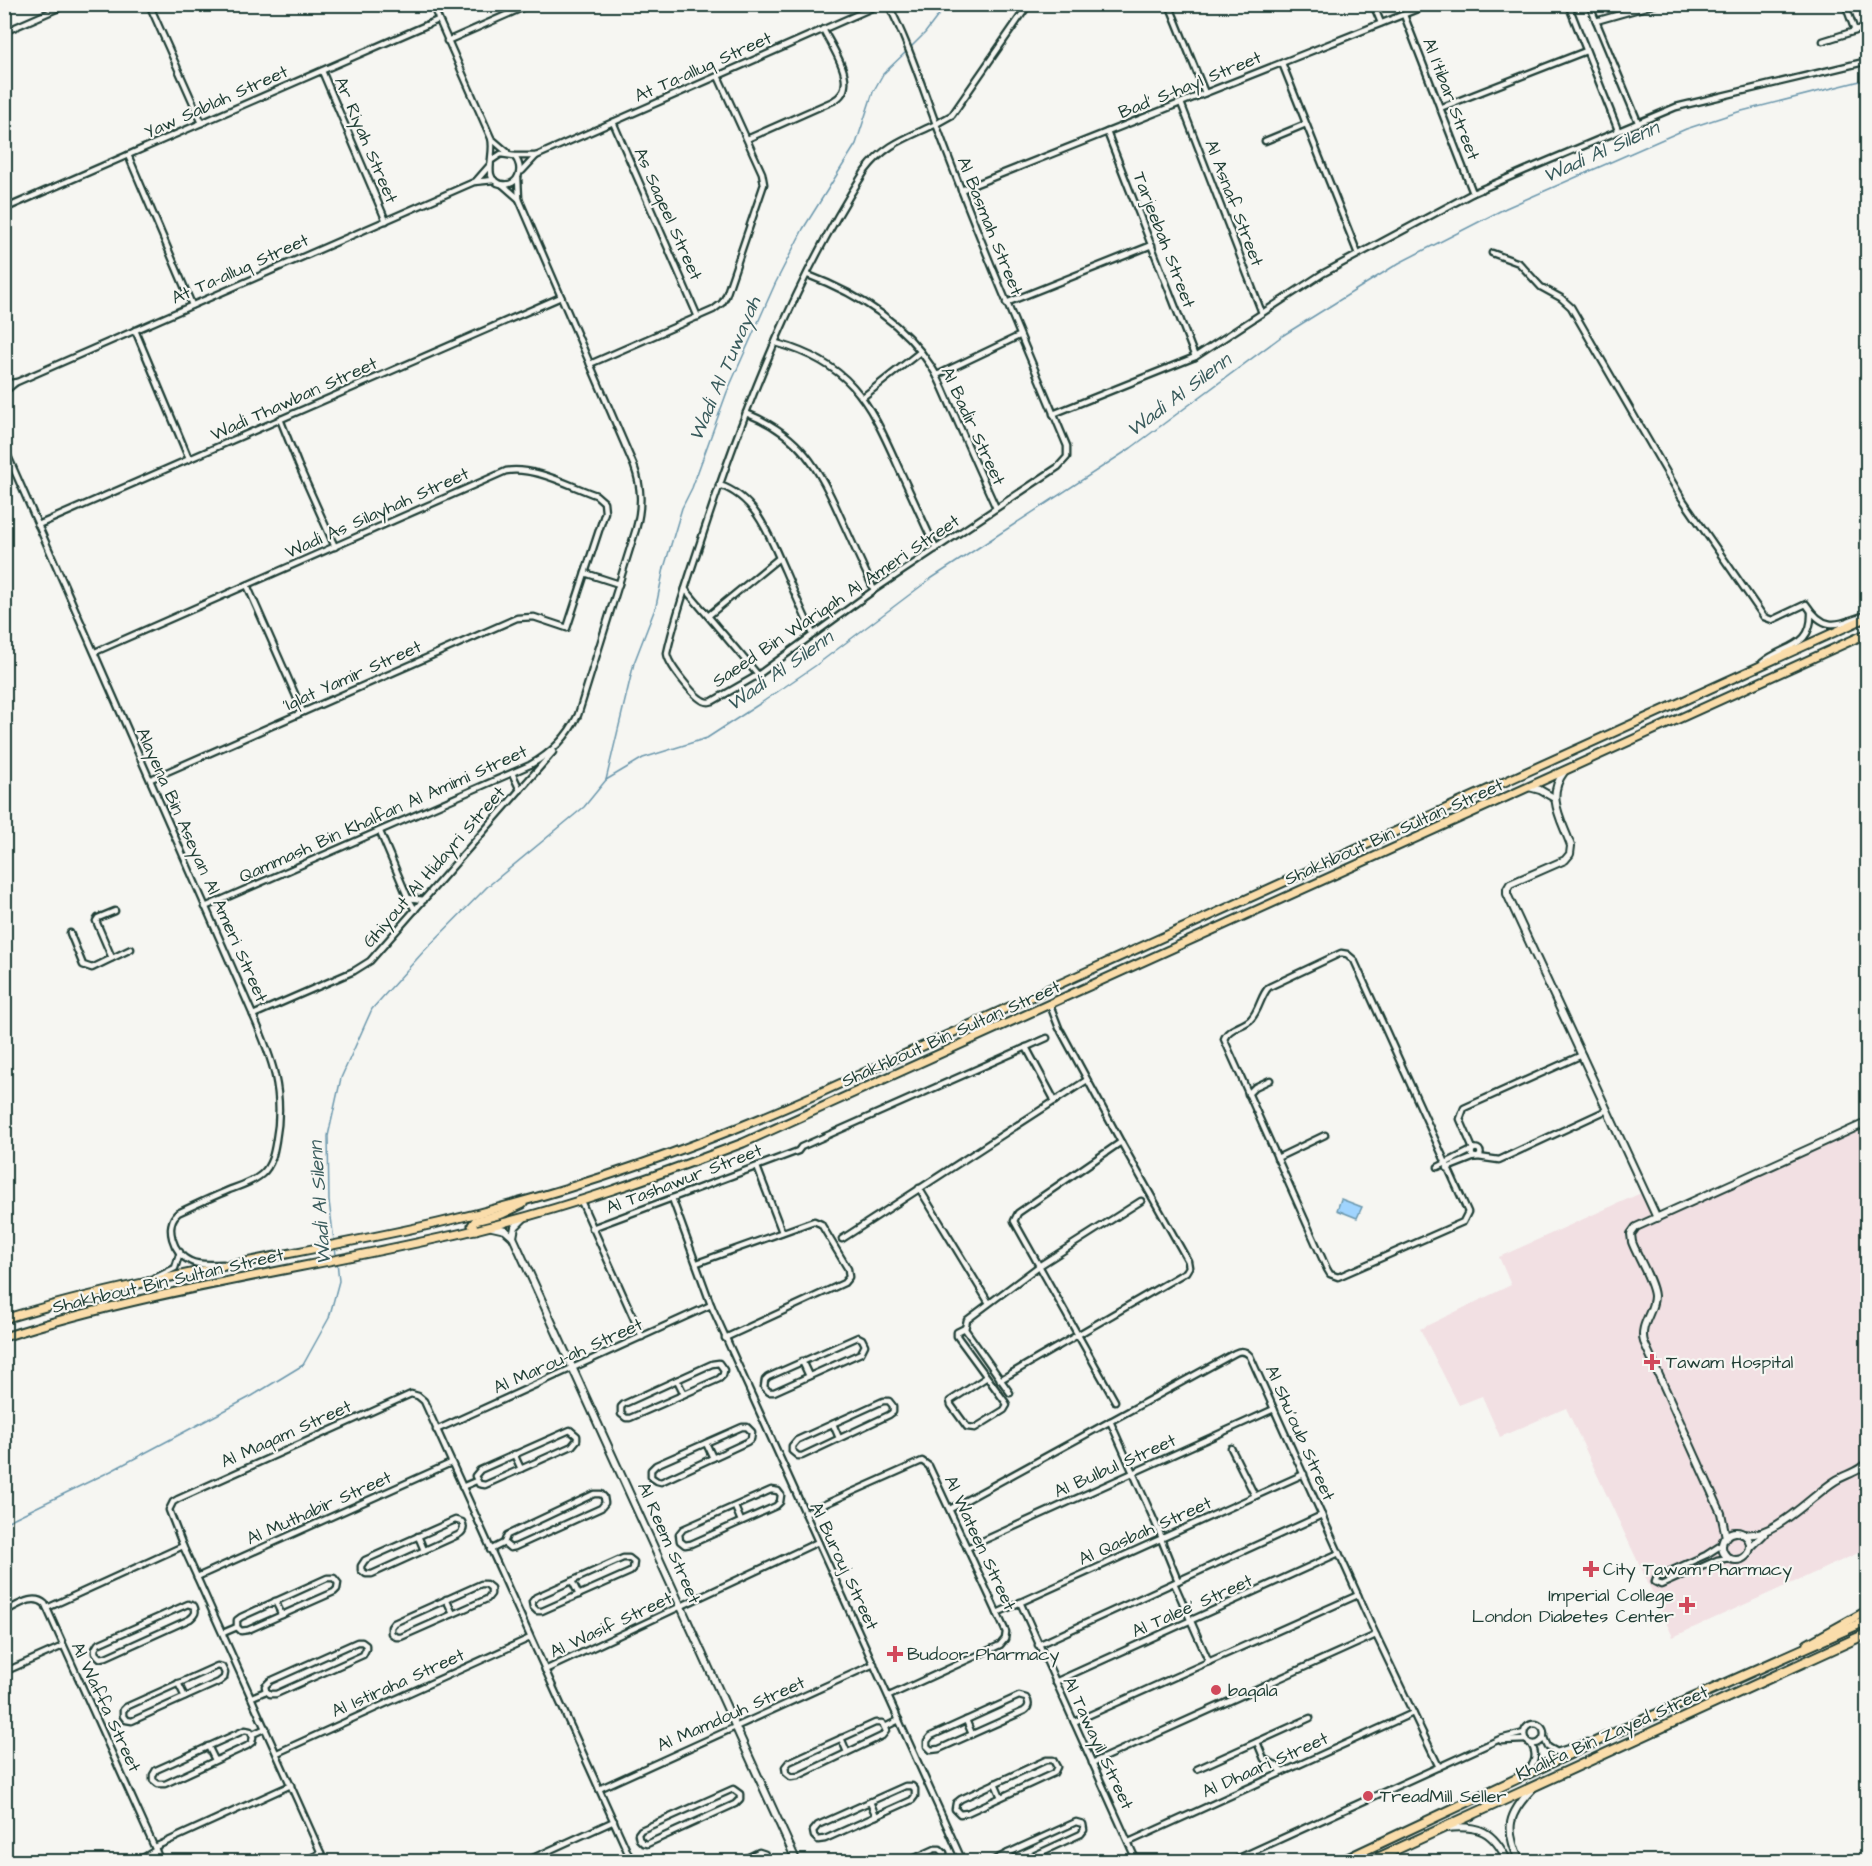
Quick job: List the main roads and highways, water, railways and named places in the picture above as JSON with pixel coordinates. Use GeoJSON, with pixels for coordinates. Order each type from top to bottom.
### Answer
{"type":"FeatureCollection","features":[{"type":"Feature","properties":{"kind":"highway","name":"Khalifa Bin Zayed Street"},"geometry":{"type":"LineString","coordinates":[[1340,1862],[1610,1735],[1868,1620]]}},
{"type":"Feature","properties":{"kind":"highway","name":"Khalifa Bin Zayed Street"},"geometry":{"type":"LineString","coordinates":[[1369,1862],[1868,1633]]}},
{"type":"Feature","properties":{"kind":"main road","name":"Shakhbout Bin Sultan Street"},"geometry":{"type":"LineString","coordinates":[[4,1319],[95,1293],[227,1264],[373,1237],[531,1199],[654,1161],[766,1117],[1868,615]]}},
{"type":"Feature","properties":{"kind":"main road","name":"Shakhbout Bin Sultan Street"},"geometry":{"type":"LineString","coordinates":[[4,1337],[130,1302],[479,1229],[581,1201],[659,1175],[743,1143],[1868,633]]}},
{"type":"Feature","properties":{"kind":"main road"},"geometry":{"type":"LineString","coordinates":[[479,1229],[472,1225],[475,1221],[509,1211],[531,1199]]}},
{"type":"Feature","properties":{"kind":"main road","name":"Khalifa Bin Zayed Street"},"geometry":{"type":"LineString","coordinates":[[1795,1652],[1868,1610]]}},
{"type":"Feature","properties":{"kind":"water"},"geometry":{"type":"Polygon","coordinates":[[[1341,1199],[1362,1207],[1357,1218],[1337,1210],[1341,1199]]]}},
{"type":"Feature","properties":{"kind":"waterway","name":"Wadi Al Tuwayah"},"geometry":{"type":"LineString","coordinates":[[911,47],[947,4]]}},
{"type":"Feature","properties":{"kind":"waterway","name":"Wadi Al Tuwayah"},"geometry":{"type":"LineString","coordinates":[[606,780],[634,663],[656,606],[664,568],[682,508],[692,488],[727,392],[775,284],[803,229],[856,144],[873,92],[883,74],[907,51]]}},
{"type":"Feature","properties":{"kind":"waterway","name":"Wadi Al Silenn"},"geometry":{"type":"LineString","coordinates":[[334,1241],[329,1201],[328,1136],[341,1078],[372,1009],[424,951],[487,887],[584,807],[606,780],[643,758],[707,738],[761,703],[815,666],[929,580],[1131,448],[1282,336],[1399,263],[1506,208],[1686,129],[1738,112],[1868,79]]}},
{"type":"Feature","properties":{"kind":"waterway","name":"Wadi Al Silenn"},"geometry":{"type":"LineString","coordinates":[[335,1246],[336,1256]]}},
{"type":"Feature","properties":{"kind":"waterway","name":"Wadi Al Silenn"},"geometry":{"type":"LineString","coordinates":[[4,1523],[111,1471],[252,1396],[303,1365],[329,1318],[339,1281],[337,1261]]}},
{"type":"Feature","properties":{"kind":"place","name":"Tawam Hospital"},"geometry":{"type":"Point","coordinates":[1652,1362]}},
{"type":"Feature","properties":{"kind":"place","name":"City Tawam Pharmacy"},"geometry":{"type":"Point","coordinates":[1591,1569]}},
{"type":"Feature","properties":{"kind":"place","name":"Imperial College London Diabetes Center"},"geometry":{"type":"Point","coordinates":[1687,1605]}},
{"type":"Feature","properties":{"kind":"place","name":"Budoor Pharmacy"},"geometry":{"type":"Point","coordinates":[895,1654]}},
{"type":"Feature","properties":{"kind":"place","name":"baqala"},"geometry":{"type":"Point","coordinates":[1216,1690]}},
{"type":"Feature","properties":{"kind":"place","name":"TreadMill Seller"},"geometry":{"type":"Point","coordinates":[1368,1796]}}]}
